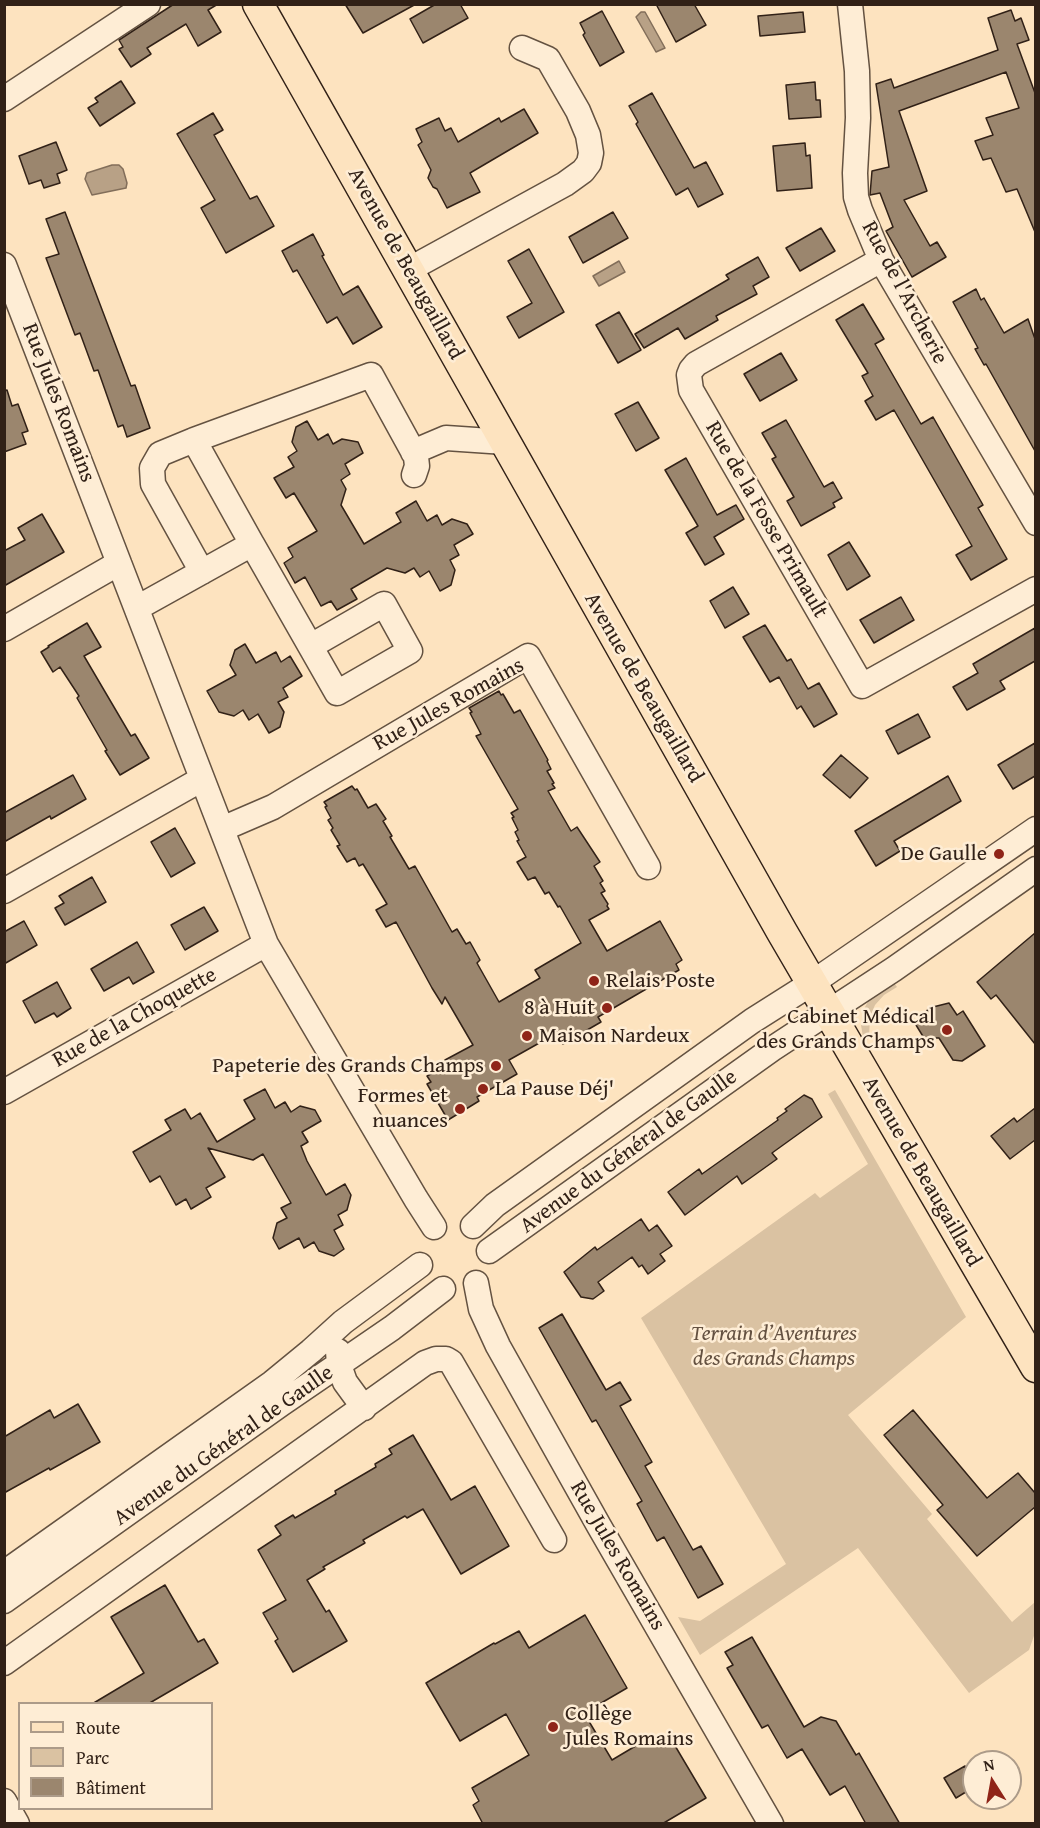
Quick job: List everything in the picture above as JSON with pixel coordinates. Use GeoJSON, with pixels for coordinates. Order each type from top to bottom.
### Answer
{"type":"FeatureCollection","features":[{"type":"Feature","properties":{"kind":"main road","name":"Avenue de Beaugaillard"},"geometry":{"type":"LineString","coordinates":[[258,4],[812,983],[1035,1367]]}},
{"type":"Feature","properties":{"kind":"street"},"geometry":{"type":"LineString","coordinates":[[4,99],[148,4]]}},
{"type":"Feature","properties":{"kind":"street","name":"Rue de l'Archerie"},"geometry":{"type":"LineString","coordinates":[[850,4],[857,71],[858,118],[855,172],[856,196],[860,210],[881,260],[1035,523]]}},
{"type":"Feature","properties":{"kind":"street"},"geometry":{"type":"LineString","coordinates":[[408,270],[565,184],[583,171],[589,163],[591,153],[588,135],[578,111],[548,59],[522,48]]}},
{"type":"Feature","properties":{"kind":"street","name":"Rue de la Fosse Primault"},"geometry":{"type":"LineString","coordinates":[[881,260],[696,364],[689,375],[691,390],[862,686],[1035,589]]}},
{"type":"Feature","properties":{"kind":"street","name":"Rue Jules Romains"},"geometry":{"type":"LineString","coordinates":[[4,265],[266,944],[434,1227]]}},
{"type":"Feature","properties":{"kind":"street"},"geometry":{"type":"LineString","coordinates":[[202,572],[153,484],[152,468],[160,454],[371,375],[414,463],[446,438],[505,442]]}},
{"type":"Feature","properties":{"kind":"street"},"geometry":{"type":"LineString","coordinates":[[194,441],[311,646]]}},
{"type":"Feature","properties":{"kind":"street"},"geometry":{"type":"LineString","coordinates":[[137,608],[252,544]]}},
{"type":"Feature","properties":{"kind":"street"},"geometry":{"type":"LineString","coordinates":[[4,629],[120,563]]}},
{"type":"Feature","properties":{"kind":"street","name":"Rue Jules Romains"},"geometry":{"type":"LineString","coordinates":[[222,829],[273,807],[528,656],[648,867]]}},
{"type":"Feature","properties":{"kind":"street"},"geometry":{"type":"LineString","coordinates":[[4,891],[202,779]]}},
{"type":"Feature","properties":{"kind":"street","name":"Avenue du Général de Gaulle"},"geometry":{"type":"LineString","coordinates":[[473,1226],[501,1200],[752,1021],[812,983],[1035,829]]}},
{"type":"Feature","properties":{"kind":"street","name":"Avenue du Général de Gaulle"},"geometry":{"type":"LineString","coordinates":[[489,1251],[772,1050],[894,969],[1035,869]]}},
{"type":"Feature","properties":{"kind":"street","name":"Rue de la Choquette"},"geometry":{"type":"LineString","coordinates":[[4,1092],[266,944]]}},
{"type":"Feature","properties":{"kind":"street"},"geometry":{"type":"LineString","coordinates":[[457,1221],[473,1226],[481,1233],[489,1251],[487,1269],[476,1283],[460,1291],[442,1289],[428,1280],[419,1258],[421,1244],[434,1227],[441,1223],[457,1221]]}},
{"type":"Feature","properties":{"kind":"street","name":"Avenue du Général de Gaulle"},"geometry":{"type":"LineString","coordinates":[[4,1573],[272,1383],[311,1352],[343,1322],[420,1265]]}},
{"type":"Feature","properties":{"kind":"street","name":"Rue Jules Romains"},"geometry":{"type":"LineString","coordinates":[[476,1283],[481,1309],[498,1346],[590,1511],[771,1824]]}},
{"type":"Feature","properties":{"kind":"street","name":"Avenue du Général de Gaulle"},"geometry":{"type":"LineString","coordinates":[[4,1601],[280,1404],[339,1365],[442,1289]]}},
{"type":"Feature","properties":{"kind":"street"},"geometry":{"type":"LineString","coordinates":[[343,1322],[337,1336],[339,1365],[345,1382],[364,1408]]}},
{"type":"Feature","properties":{"kind":"street"},"geometry":{"type":"LineString","coordinates":[[4,1663],[425,1363],[436,1359],[446,1359],[451,1362],[554,1540]]}},
{"type":"Feature","properties":{"kind":"street"},"geometry":{"type":"LineString","coordinates":[[4,1801],[17,1824]]}},
{"type":"Feature","properties":{"kind":"green space"},"geometry":{"type":"Polygon","coordinates":[[[892,980],[897,987],[884,995],[875,1005],[870,1017],[869,1038],[864,1043],[861,1025],[865,1007],[870,998],[892,980]]]}},
{"type":"Feature","properties":{"kind":"green space","name":"Terrain d’Aventures des Grands Champs"},"geometry":{"type":"Polygon","coordinates":[[[835,1090],[966,1317],[848,1415],[932,1514],[927,1519],[1012,1622],[1035,1602],[1035,1633],[1029,1650],[969,1693],[858,1548],[700,1655],[678,1617],[700,1621],[786,1564],[641,1318],[815,1193],[820,1198],[868,1164],[828,1094],[835,1090]]]}},
{"type":"Feature","properties":{"kind":"shaded area"},"geometry":{"type":"Polygon","coordinates":[[[641,12],[645,12],[665,48],[656,52],[636,17],[641,12]]]}},
{"type":"Feature","properties":{"kind":"shaded area"},"geometry":{"type":"Polygon","coordinates":[[[119,165],[123,169],[126,188],[92,195],[85,179],[87,173],[119,165]]]}},
{"type":"Feature","properties":{"kind":"shaded area"},"geometry":{"type":"Polygon","coordinates":[[[619,261],[625,272],[599,286],[593,276],[619,261]]]}},
{"type":"Feature","properties":{"kind":"building"},"geometry":{"type":"Polygon","coordinates":[[[174,4],[218,4],[208,10],[221,32],[198,46],[186,24],[147,48],[151,54],[131,67],[119,49],[123,47],[119,40],[174,4]]]}},
{"type":"Feature","properties":{"kind":"building"},"geometry":{"type":"Polygon","coordinates":[[[345,4],[416,4],[363,33],[345,4]]]}},
{"type":"Feature","properties":{"kind":"building"},"geometry":{"type":"Polygon","coordinates":[[[436,4],[460,4],[468,18],[423,43],[410,19],[436,4]]]}},
{"type":"Feature","properties":{"kind":"building"},"geometry":{"type":"Polygon","coordinates":[[[656,4],[694,4],[706,25],[676,42],[656,4]]]}},
{"type":"Feature","properties":{"kind":"building"},"geometry":{"type":"Polygon","coordinates":[[[1011,10],[1015,21],[1021,18],[1029,40],[1017,44],[1035,93],[1035,232],[1017,189],[1006,192],[991,158],[983,160],[975,141],[993,135],[986,118],[1019,108],[1006,72],[899,111],[927,191],[904,200],[930,246],[937,242],[946,257],[912,277],[886,231],[893,227],[880,193],[870,195],[872,171],[889,167],[876,84],[891,79],[894,88],[998,50],[988,18],[1011,10]]]}},
{"type":"Feature","properties":{"kind":"building"},"geometry":{"type":"Polygon","coordinates":[[[602,11],[624,52],[600,66],[583,35],[585,33],[580,23],[602,11]]]}},
{"type":"Feature","properties":{"kind":"building"},"geometry":{"type":"Polygon","coordinates":[[[803,12],[805,32],[760,36],[758,16],[803,12]]]}},
{"type":"Feature","properties":{"kind":"building"},"geometry":{"type":"Polygon","coordinates":[[[121,81],[135,103],[100,126],[88,108],[98,102],[95,98],[121,81]]]}},
{"type":"Feature","properties":{"kind":"building"},"geometry":{"type":"Polygon","coordinates":[[[815,82],[816,100],[820,100],[821,117],[789,119],[786,85],[815,82]]]}},
{"type":"Feature","properties":{"kind":"building"},"geometry":{"type":"Polygon","coordinates":[[[652,93],[694,168],[706,162],[723,194],[698,207],[688,188],[676,195],[636,124],[638,122],[629,106],[652,93]]]}},
{"type":"Feature","properties":{"kind":"building"},"geometry":{"type":"Polygon","coordinates":[[[524,109],[538,133],[470,173],[480,192],[447,208],[428,178],[431,170],[418,145],[422,142],[416,129],[439,118],[445,131],[451,128],[458,142],[499,118],[501,122],[524,109]]]}},
{"type":"Feature","properties":{"kind":"building"},"geometry":{"type":"Polygon","coordinates":[[[213,113],[223,130],[214,135],[250,199],[257,196],[274,226],[226,253],[201,208],[215,200],[177,134],[213,113]]]}},
{"type":"Feature","properties":{"kind":"building"},"geometry":{"type":"Polygon","coordinates":[[[56,142],[67,170],[57,174],[60,183],[44,188],[41,180],[29,184],[19,156],[56,142]]]}},
{"type":"Feature","properties":{"kind":"building"},"geometry":{"type":"Polygon","coordinates":[[[805,143],[806,156],[810,155],[812,188],[777,191],[773,146],[805,143]]]}},
{"type":"Feature","properties":{"kind":"building"},"geometry":{"type":"Polygon","coordinates":[[[65,212],[131,386],[135,385],[150,428],[127,437],[123,425],[118,427],[98,370],[94,371],[80,333],[75,335],[46,258],[59,254],[46,219],[65,212]]]}},
{"type":"Feature","properties":{"kind":"building"},"geometry":{"type":"Polygon","coordinates":[[[613,212],[628,238],[583,263],[569,237],[613,212]]]}},
{"type":"Feature","properties":{"kind":"building"},"geometry":{"type":"Polygon","coordinates":[[[821,228],[835,251],[800,271],[786,248],[821,228]]]}},
{"type":"Feature","properties":{"kind":"building"},"geometry":{"type":"Polygon","coordinates":[[[313,234],[343,295],[358,286],[382,327],[353,344],[337,317],[327,323],[297,270],[293,272],[282,251],[313,234]]]}},
{"type":"Feature","properties":{"kind":"building"},"geometry":{"type":"Polygon","coordinates":[[[529,249],[564,312],[519,338],[507,317],[532,303],[508,261],[529,249]]]}},
{"type":"Feature","properties":{"kind":"building"},"geometry":{"type":"Polygon","coordinates":[[[758,257],[769,277],[753,286],[757,294],[716,316],[718,320],[685,339],[678,328],[644,348],[635,334],[729,279],[726,275],[758,257]]]}},
{"type":"Feature","properties":{"kind":"building"},"geometry":{"type":"Polygon","coordinates":[[[976,289],[981,300],[984,298],[1004,333],[1028,319],[1035,339],[1035,451],[986,364],[984,365],[975,349],[978,348],[953,302],[976,289]]]}},
{"type":"Feature","properties":{"kind":"building"},"geometry":{"type":"Polygon","coordinates":[[[863,304],[884,339],[875,344],[921,424],[933,417],[983,505],[978,508],[1007,559],[971,580],[956,555],[972,546],[894,410],[876,420],[865,401],[873,396],[862,376],[868,373],[836,320],[863,304]]]}},
{"type":"Feature","properties":{"kind":"building"},"geometry":{"type":"Polygon","coordinates":[[[619,312],[641,350],[618,363],[596,325],[619,312]]]}},
{"type":"Feature","properties":{"kind":"building"},"geometry":{"type":"Polygon","coordinates":[[[781,353],[797,380],[760,401],[744,374],[781,353]]]}},
{"type":"Feature","properties":{"kind":"building"},"geometry":{"type":"Polygon","coordinates":[[[7,390],[12,406],[18,404],[28,431],[22,433],[26,444],[4,452],[4,391],[7,390]]]}},
{"type":"Feature","properties":{"kind":"building"},"geometry":{"type":"Polygon","coordinates":[[[638,402],[659,438],[636,451],[615,414],[638,402]]]}},
{"type":"Feature","properties":{"kind":"building"},"geometry":{"type":"Polygon","coordinates":[[[786,420],[824,487],[833,482],[842,498],[833,503],[835,507],[801,526],[787,501],[794,497],[772,459],[776,457],[762,433],[786,420]]]}},
{"type":"Feature","properties":{"kind":"building"},"geometry":{"type":"Polygon","coordinates":[[[307,421],[318,440],[328,434],[333,444],[342,439],[358,442],[363,453],[345,464],[350,474],[341,480],[346,489],[341,505],[364,544],[401,522],[396,513],[416,501],[427,521],[437,515],[442,525],[452,519],[467,524],[473,534],[454,545],[459,555],[450,560],[455,570],[451,585],[440,591],[429,571],[420,577],[414,568],[405,573],[387,568],[351,589],[357,599],[337,610],[331,601],[321,606],[305,577],[295,583],[284,563],[293,557],[288,548],[317,531],[294,493],[286,498],[274,478],[294,467],[288,457],[297,451],[292,442],[296,427],[307,421]]]}},
{"type":"Feature","properties":{"kind":"building"},"geometry":{"type":"Polygon","coordinates":[[[686,458],[717,515],[736,505],[744,519],[714,537],[724,554],[705,565],[686,533],[698,526],[665,470],[686,458]]]}},
{"type":"Feature","properties":{"kind":"building"},"geometry":{"type":"Polygon","coordinates":[[[42,514],[64,552],[4,586],[4,551],[25,540],[18,528],[42,514]]]}},
{"type":"Feature","properties":{"kind":"building"},"geometry":{"type":"Polygon","coordinates":[[[849,542],[870,576],[847,590],[828,555],[849,542]]]}},
{"type":"Feature","properties":{"kind":"building"},"geometry":{"type":"Polygon","coordinates":[[[733,587],[749,614],[725,628],[710,601],[733,587]]]}},
{"type":"Feature","properties":{"kind":"building"},"geometry":{"type":"Polygon","coordinates":[[[901,597],[914,620],[874,643],[860,620],[901,597]]]}},
{"type":"Feature","properties":{"kind":"building"},"geometry":{"type":"Polygon","coordinates":[[[87,623],[101,647],[84,656],[131,736],[135,734],[149,758],[120,775],[77,698],[79,696],[60,667],[53,672],[41,652],[87,623]]]}},
{"type":"Feature","properties":{"kind":"building"},"geometry":{"type":"Polygon","coordinates":[[[765,625],[787,661],[791,659],[808,689],[819,683],[837,714],[814,727],[801,706],[797,709],[779,677],[770,682],[743,637],[765,625]]]}},
{"type":"Feature","properties":{"kind":"building"},"geometry":{"type":"Polygon","coordinates":[[[1035,628],[1035,661],[1000,681],[1005,689],[967,710],[953,687],[978,673],[973,664],[1035,628]]]}},
{"type":"Feature","properties":{"kind":"building"},"geometry":{"type":"Polygon","coordinates":[[[245,644],[256,663],[276,652],[281,662],[290,656],[302,676],[283,688],[288,697],[278,702],[284,712],[280,727],[269,733],[258,714],[249,720],[243,710],[234,716],[219,712],[207,691],[236,675],[230,665],[235,650],[245,644]]]}},
{"type":"Feature","properties":{"kind":"building"},"geometry":{"type":"Polygon","coordinates":[[[499,691],[514,713],[520,710],[548,760],[551,769],[547,771],[555,788],[548,791],[571,831],[577,827],[600,862],[594,866],[603,881],[600,883],[605,891],[601,893],[609,909],[589,920],[607,951],[660,921],[682,960],[676,964],[679,970],[598,1017],[601,1022],[563,1044],[557,1033],[509,1060],[517,1074],[477,1097],[479,1101],[448,1120],[427,1084],[431,1082],[427,1076],[448,1065],[445,1060],[473,1045],[445,997],[442,1004],[396,922],[386,927],[376,910],[387,904],[363,864],[359,866],[355,858],[347,862],[337,846],[340,845],[331,830],[333,828],[328,820],[331,818],[324,802],[352,786],[355,790],[357,789],[368,808],[376,804],[386,819],[383,821],[392,836],[390,837],[409,869],[415,866],[452,932],[457,929],[466,944],[470,942],[480,960],[477,963],[499,1002],[540,978],[535,970],[581,943],[560,906],[558,907],[549,892],[545,894],[535,877],[528,880],[517,862],[526,857],[517,841],[519,840],[515,832],[518,830],[511,813],[518,809],[476,736],[481,734],[469,708],[499,691]]]}},
{"type":"Feature","properties":{"kind":"building"},"geometry":{"type":"Polygon","coordinates":[[[918,714],[930,737],[898,754],[886,731],[918,714]]]}},
{"type":"Feature","properties":{"kind":"building"},"geometry":{"type":"Polygon","coordinates":[[[1035,743],[1035,776],[1013,789],[998,765],[1035,743]]]}},
{"type":"Feature","properties":{"kind":"building"},"geometry":{"type":"Polygon","coordinates":[[[841,755],[868,778],[850,798],[823,775],[841,755]]]}},
{"type":"Feature","properties":{"kind":"building"},"geometry":{"type":"Polygon","coordinates":[[[73,775],[86,799],[4,842],[4,813],[73,775]]]}},
{"type":"Feature","properties":{"kind":"building"},"geometry":{"type":"Polygon","coordinates":[[[948,776],[961,801],[894,841],[900,851],[876,866],[855,831],[948,776]]]}},
{"type":"Feature","properties":{"kind":"building"},"geometry":{"type":"Polygon","coordinates":[[[175,828],[195,863],[171,877],[151,842],[175,828]]]}},
{"type":"Feature","properties":{"kind":"building"},"geometry":{"type":"Polygon","coordinates":[[[92,877],[106,902],[65,925],[55,908],[64,903],[59,896],[92,877]]]}},
{"type":"Feature","properties":{"kind":"building"},"geometry":{"type":"Polygon","coordinates":[[[204,907],[218,931],[185,950],[171,925],[204,907]]]}},
{"type":"Feature","properties":{"kind":"building"},"geometry":{"type":"Polygon","coordinates":[[[24,921],[37,945],[4,964],[4,932],[24,921]]]}},
{"type":"Feature","properties":{"kind":"building"},"geometry":{"type":"Polygon","coordinates":[[[1035,933],[1035,1044],[996,995],[991,999],[977,982],[1035,933]]]}},
{"type":"Feature","properties":{"kind":"building"},"geometry":{"type":"Polygon","coordinates":[[[137,942],[154,972],[133,984],[129,977],[104,991],[91,969],[137,942]]]}},
{"type":"Feature","properties":{"kind":"building"},"geometry":{"type":"Polygon","coordinates":[[[57,982],[71,1008],[57,1017],[54,1013],[35,1023],[23,1001],[57,982]]]}},
{"type":"Feature","properties":{"kind":"building","name":"Cabinet Médical des Grands Champs"},"geometry":{"type":"Polygon","coordinates":[[[949,1003],[957,1015],[963,1011],[985,1046],[962,1061],[953,1060],[939,1038],[924,1038],[916,1025],[929,1008],[949,1003]]]}},
{"type":"Feature","properties":{"kind":"building"},"geometry":{"type":"Polygon","coordinates":[[[265,1089],[275,1108],[285,1102],[291,1112],[300,1106],[315,1110],[321,1121],[302,1132],[308,1142],[301,1146],[307,1161],[326,1195],[345,1184],[351,1195],[347,1210],[338,1215],[343,1225],[334,1230],[344,1249],[334,1256],[319,1251],[314,1242],[304,1248],[299,1238],[279,1249],[273,1238],[277,1223],[287,1218],[281,1208],[291,1203],[263,1154],[253,1160],[208,1148],[225,1177],[206,1188],[211,1197],[191,1209],[186,1199],[176,1205],[160,1176],[150,1182],[133,1152],[171,1130],[165,1120],[185,1109],[191,1119],[200,1113],[217,1142],[255,1119],[244,1100],[265,1089]]]}},
{"type":"Feature","properties":{"kind":"building"},"geometry":{"type":"Polygon","coordinates":[[[804,1095],[812,1099],[822,1117],[772,1153],[777,1159],[742,1184],[737,1176],[685,1215],[668,1192],[699,1169],[702,1174],[778,1120],[777,1118],[787,1111],[785,1109],[804,1095]]]}},
{"type":"Feature","properties":{"kind":"building"},"geometry":{"type":"Polygon","coordinates":[[[1035,1108],[1035,1140],[1010,1159],[991,1136],[1014,1118],[1017,1122],[1035,1108]]]}},
{"type":"Feature","properties":{"kind":"building"},"geometry":{"type":"Polygon","coordinates":[[[641,1219],[649,1231],[657,1225],[672,1246],[660,1254],[665,1261],[648,1274],[632,1257],[598,1282],[604,1291],[593,1299],[581,1297],[564,1272],[595,1247],[597,1250],[641,1219]]]}},
{"type":"Feature","properties":{"kind":"building"},"geometry":{"type":"Polygon","coordinates":[[[562,1314],[606,1390],[620,1382],[631,1400],[620,1406],[652,1462],[645,1466],[693,1550],[701,1546],[723,1584],[698,1598],[664,1537],[657,1541],[637,1504],[642,1501],[596,1420],[592,1422],[539,1328],[562,1314]]]}},
{"type":"Feature","properties":{"kind":"building"},"geometry":{"type":"Polygon","coordinates":[[[78,1404],[100,1442],[4,1493],[4,1437],[50,1410],[54,1418],[78,1404]]]}},
{"type":"Feature","properties":{"kind":"building"},"geometry":{"type":"Polygon","coordinates":[[[913,1410],[987,1498],[1018,1473],[1035,1493],[1035,1507],[977,1556],[937,1510],[943,1505],[884,1435],[913,1410]]]}},
{"type":"Feature","properties":{"kind":"building"},"geometry":{"type":"Polygon","coordinates":[[[413,1435],[451,1500],[475,1486],[509,1546],[461,1574],[423,1509],[407,1518],[405,1516],[363,1540],[365,1543],[323,1567],[325,1569],[307,1580],[326,1612],[329,1610],[347,1641],[293,1672],[275,1641],[278,1639],[263,1613],[286,1600],[258,1550],[281,1535],[275,1526],[293,1515],[295,1518],[336,1494],[335,1491],[376,1467],[375,1464],[392,1454],[389,1449],[413,1435]]]}},
{"type":"Feature","properties":{"kind":"building"},"geometry":{"type":"Polygon","coordinates":[[[165,1585],[198,1642],[204,1639],[218,1663],[151,1702],[95,1702],[144,1673],[111,1617],[165,1585]]]}},
{"type":"Feature","properties":{"kind":"building","name":"Collège Jules Romains"},"geometry":{"type":"Polygon","coordinates":[[[585,1615],[627,1688],[584,1713],[612,1760],[654,1735],[661,1746],[671,1739],[706,1798],[662,1824],[483,1824],[473,1805],[479,1801],[472,1788],[529,1755],[506,1714],[460,1741],[426,1683],[519,1631],[529,1648],[585,1615]]]}},
{"type":"Feature","properties":{"kind":"building"},"geometry":{"type":"Polygon","coordinates":[[[752,1637],[804,1727],[821,1717],[836,1721],[856,1755],[859,1753],[900,1824],[866,1824],[845,1786],[830,1795],[802,1749],[787,1758],[768,1725],[762,1728],[727,1668],[733,1665],[725,1652],[752,1637]]]}},
{"type":"Feature","properties":{"kind":"building"},"geometry":{"type":"Polygon","coordinates":[[[962,1768],[962,1794],[956,1798],[944,1778],[962,1768]]]}},
{"type":"Feature","properties":{"kind":"place","name":"De Gaulle"},"geometry":{"type":"Point","coordinates":[999,854]}},
{"type":"Feature","properties":{"kind":"place","name":"Relais Poste"},"geometry":{"type":"Point","coordinates":[594,981]}},
{"type":"Feature","properties":{"kind":"place","name":"8 à Huit"},"geometry":{"type":"Point","coordinates":[607,1008]}},
{"type":"Feature","properties":{"kind":"place","name":"Cabinet Médical des Grands Champs"},"geometry":{"type":"Point","coordinates":[947,1030]}},
{"type":"Feature","properties":{"kind":"place","name":"Maison Nardeux"},"geometry":{"type":"Point","coordinates":[527,1036]}},
{"type":"Feature","properties":{"kind":"place","name":"Papeterie des Grands Champs"},"geometry":{"type":"Point","coordinates":[496,1066]}},
{"type":"Feature","properties":{"kind":"place","name":"La Pause Déj'"},"geometry":{"type":"Point","coordinates":[483,1089]}},
{"type":"Feature","properties":{"kind":"place","name":"Formes et nuances"},"geometry":{"type":"Point","coordinates":[460,1109]}},
{"type":"Feature","properties":{"kind":"place","name":"Collège Jules Romains"},"geometry":{"type":"Point","coordinates":[553,1727]}}]}
